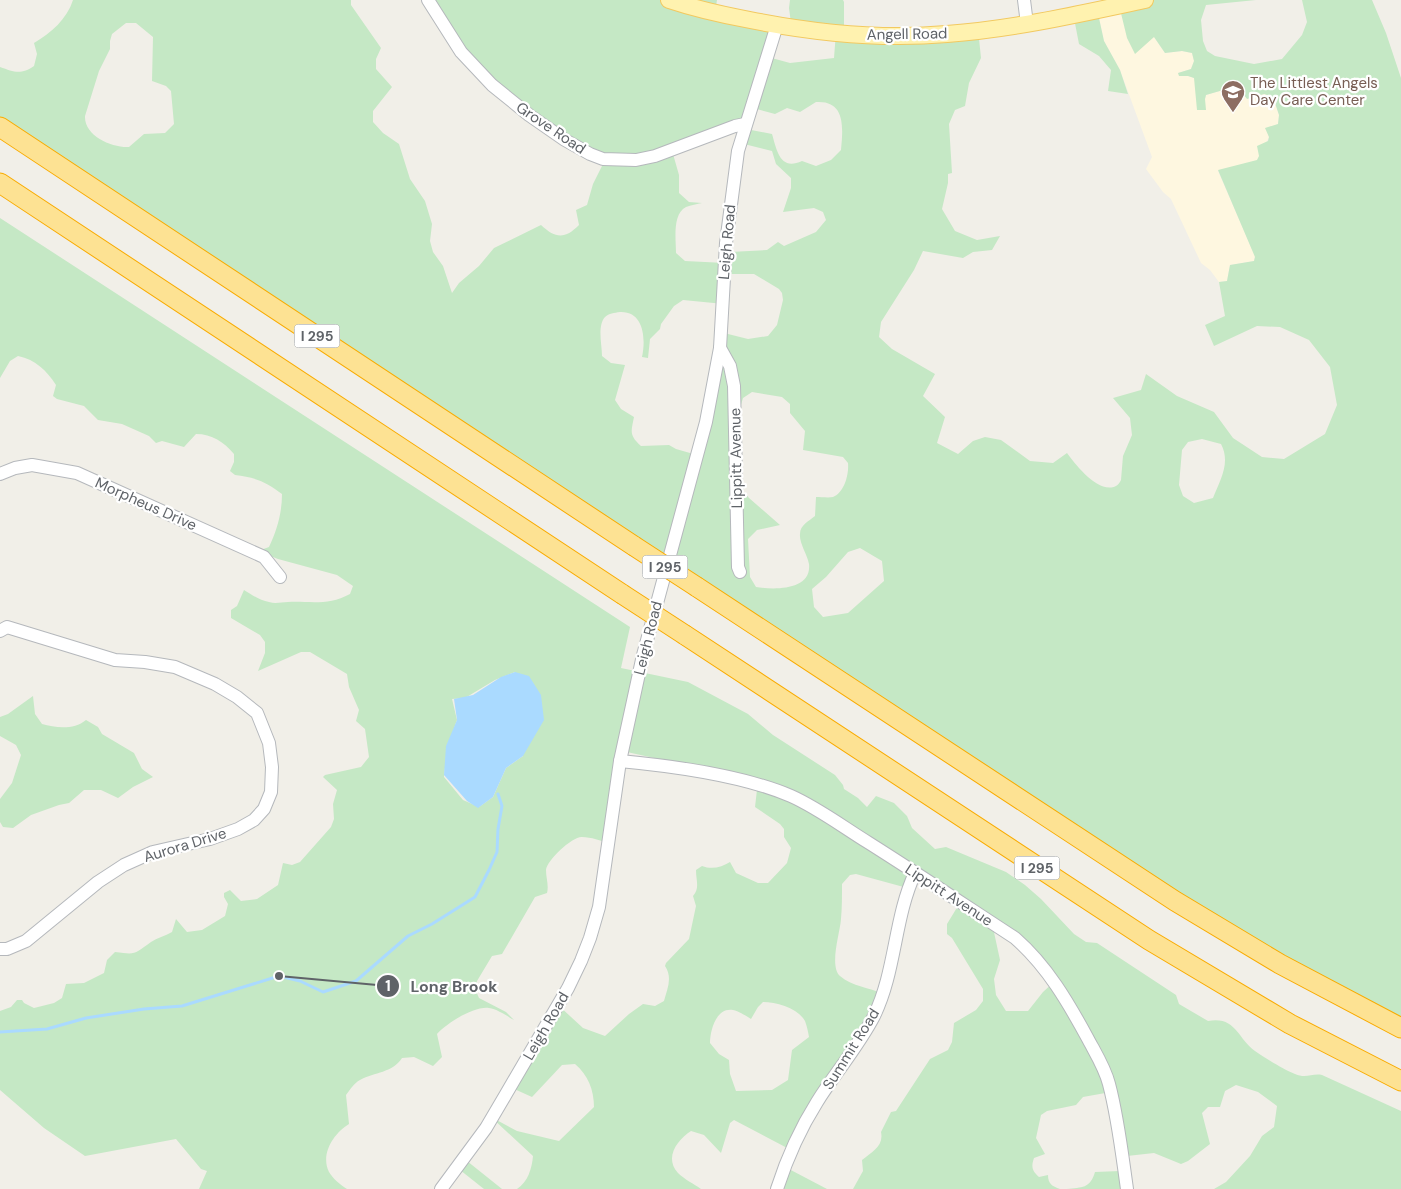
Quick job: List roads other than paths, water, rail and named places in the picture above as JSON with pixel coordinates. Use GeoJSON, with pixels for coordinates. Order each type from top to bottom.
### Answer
{"type":"FeatureCollection","features":[{"type":"Feature","properties":{"kind":"highway","name":"I 295"},"geometry":{"type":"LineString","coordinates":[[0,127],[1182,906],[1280,964],[1401,1028]]}},
{"type":"Feature","properties":{"kind":"highway","name":"I 295"},"geometry":{"type":"LineString","coordinates":[[0,184],[1149,940],[1283,1020],[1401,1081]]}},
{"type":"Feature","properties":{"kind":"main road","name":"Angell Road"},"geometry":{"type":"LineString","coordinates":[[669,0],[719,14],[777,26],[845,34],[900,36],[947,34],[1027,24],[1145,0]]}},
{"type":"Feature","properties":{"kind":"street","name":"Grove Road"},"geometry":{"type":"LineString","coordinates":[[428,0],[461,52],[492,85],[518,107],[565,140],[603,159],[636,160],[655,156],[745,124]]}},
{"type":"Feature","properties":{"kind":"street"},"geometry":{"type":"LineString","coordinates":[[1024,0],[1027,24]]}},
{"type":"Feature","properties":{"kind":"street","name":"Leigh Road"},"geometry":{"type":"LineString","coordinates":[[441,1189],[491,1119],[568,988],[590,938],[599,906],[620,761],[643,655],[706,422],[720,348],[726,243],[738,151],[777,26]]}},
{"type":"Feature","properties":{"kind":"street","name":"Lippitt Avenue"},"geometry":{"type":"LineString","coordinates":[[720,348],[730,366],[734,386],[738,567],[740,572]]}},
{"type":"Feature","properties":{"kind":"street","name":"Morpheus Drive"},"geometry":{"type":"LineString","coordinates":[[0,474],[15,468],[32,465],[77,473],[264,557],[280,577]]}},
{"type":"Feature","properties":{"kind":"street","name":"Aurora Drive"},"geometry":{"type":"LineString","coordinates":[[0,950],[26,941],[98,882],[124,865],[153,852],[210,839],[238,829],[254,820],[264,809],[271,792],[272,767],[269,743],[256,713],[237,697],[215,684],[175,667],[145,662],[114,660],[2,625]]}},
{"type":"Feature","properties":{"kind":"street","name":"Lippitt Avenue"},"geometry":{"type":"LineString","coordinates":[[620,761],[655,764],[715,775],[774,790],[813,808],[1015,938],[1037,959],[1070,1005],[1099,1060],[1109,1083],[1127,1189]]}},
{"type":"Feature","properties":{"kind":"street","name":"Summit Road"},"geometry":{"type":"LineString","coordinates":[[777,1189],[800,1131],[874,1015],[883,990],[906,894],[915,873]]}},
{"type":"Feature","properties":{"kind":"water"},"geometry":{"type":"Polygon","coordinates":[[[515,672],[529,676],[541,695],[544,720],[523,756],[506,768],[493,797],[478,808],[467,801],[444,775],[446,746],[457,720],[454,699],[473,695],[501,677],[515,672]]]}},
{"type":"Feature","properties":{"kind":"waterway"},"geometry":{"type":"LineString","coordinates":[[0,1032],[47,1029],[86,1018],[144,1009],[182,1006],[279,976],[300,981],[323,992],[356,981],[408,936],[432,924],[475,897],[497,852],[502,806],[498,794]]}},
{"type":"Feature","properties":{"kind":"place","name":"The Littlest Angels Day Care Center"},"geometry":{"type":"Point","coordinates":[1233,113]}},
{"type":"Feature","properties":{"kind":"place","name":"Long Brook"},"geometry":{"type":"Point","coordinates":[279,976]}}]}
